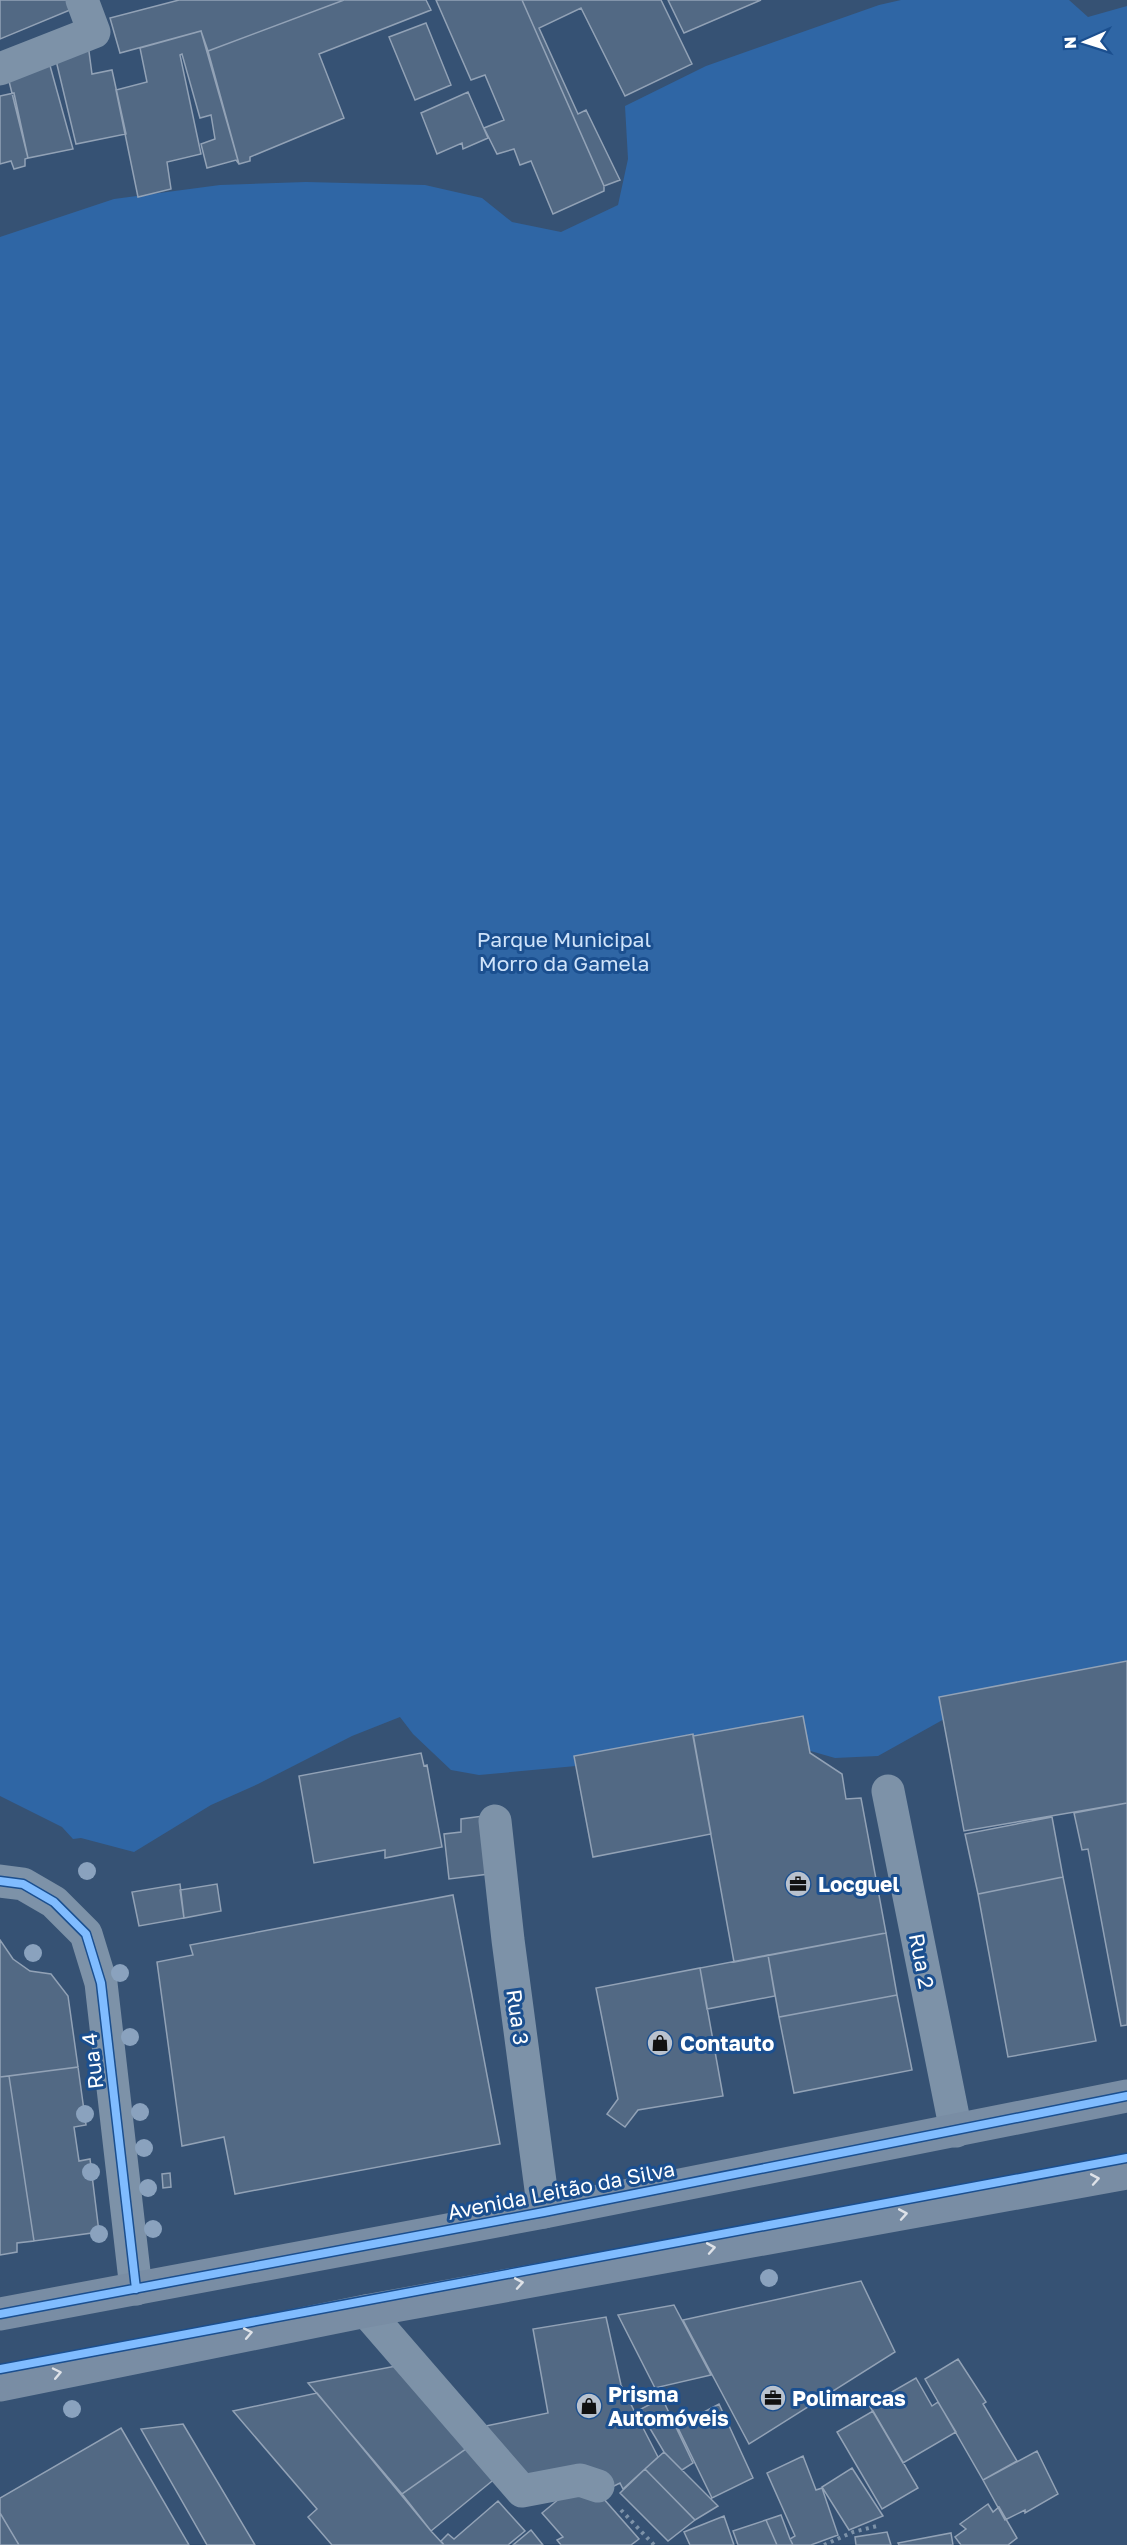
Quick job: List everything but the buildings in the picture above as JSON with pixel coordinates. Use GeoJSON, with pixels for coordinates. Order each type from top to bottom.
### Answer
{"type":"FeatureCollection","features":[{"type":"Feature","properties":{"kind":"street"},"geometry":{"type":"LineString","coordinates":[[0,69],[94,32],[82,0]]}},
{"type":"Feature","properties":{"kind":"street","name":"Rua 2"},"geometry":{"type":"LineString","coordinates":[[888,1791],[956,2131]]}},
{"type":"Feature","properties":{"kind":"street","name":"Rua 3"},"geometry":{"type":"LineString","coordinates":[[495,1821],[508,1940],[544,2212]]}},
{"type":"Feature","properties":{"kind":"street","name":"Rua 4"},"geometry":{"type":"LineString","coordinates":[[0,1881],[23,1884],[54,1902],[86,1934],[101,1983],[136,2289]]}},
{"type":"Feature","properties":{"kind":"street","name":"Avenida Leitão da Silva"},"geometry":{"type":"LineString","coordinates":[[0,2314],[544,2212],[1127,2096]]}},
{"type":"Feature","properties":{"kind":"street"},"geometry":{"type":"LineString","coordinates":[[0,2385],[366,2311],[1127,2173]]}},
{"type":"Feature","properties":{"kind":"street"},"geometry":{"type":"LineString","coordinates":[[366,2311],[522,2491],[580,2480],[598,2486]]}},
{"type":"Feature","properties":{"kind":"path"},"geometry":{"type":"LineString","coordinates":[[598,2486],[654,2545]]}},
{"type":"Feature","properties":{"kind":"path"},"geometry":{"type":"LineString","coordinates":[[824,2545],[853,2532],[877,2526]]}},
{"type":"Feature","properties":{"kind":"green space","name":"Parque Municipal Morro da Gamela"},"geometry":{"type":"Polygon","coordinates":[[[901,0],[1069,0],[1088,17],[1127,6],[1127,1665],[955,1713],[878,1756],[835,1758],[793,1746],[479,1775],[451,1770],[413,1734],[400,1717],[352,1736],[211,1805],[134,1852],[81,1838],[73,1839],[62,1827],[0,1796],[0,237],[114,199],[220,185],[306,182],[425,185],[482,198],[512,222],[561,232],[618,205],[628,159],[625,106],[706,66],[879,5],[901,0]]]}},
{"type":"Feature","properties":{"kind":"cycle path"},"geometry":{"type":"LineString","coordinates":[[0,1881],[23,1884],[54,1902],[86,1934],[101,1983],[136,2289]]}},
{"type":"Feature","properties":{"kind":"cycle path"},"geometry":{"type":"LineString","coordinates":[[0,2314],[544,2212],[1127,2096]]}},
{"type":"Feature","properties":{"kind":"cycle path"},"geometry":{"type":"LineString","coordinates":[[0,2369],[1127,2158]]}},
{"type":"Feature","properties":{"kind":"place","name":"Locguel"},"geometry":{"type":"Point","coordinates":[798,1884]}},
{"type":"Feature","properties":{"kind":"place","name":"Contauto"},"geometry":{"type":"Point","coordinates":[660,2043]}},
{"type":"Feature","properties":{"kind":"place","name":"Polimarcas"},"geometry":{"type":"Point","coordinates":[773,2398]}},
{"type":"Feature","properties":{"kind":"place","name":"Prisma Automóveis"},"geometry":{"type":"Point","coordinates":[589,2406]}}]}
